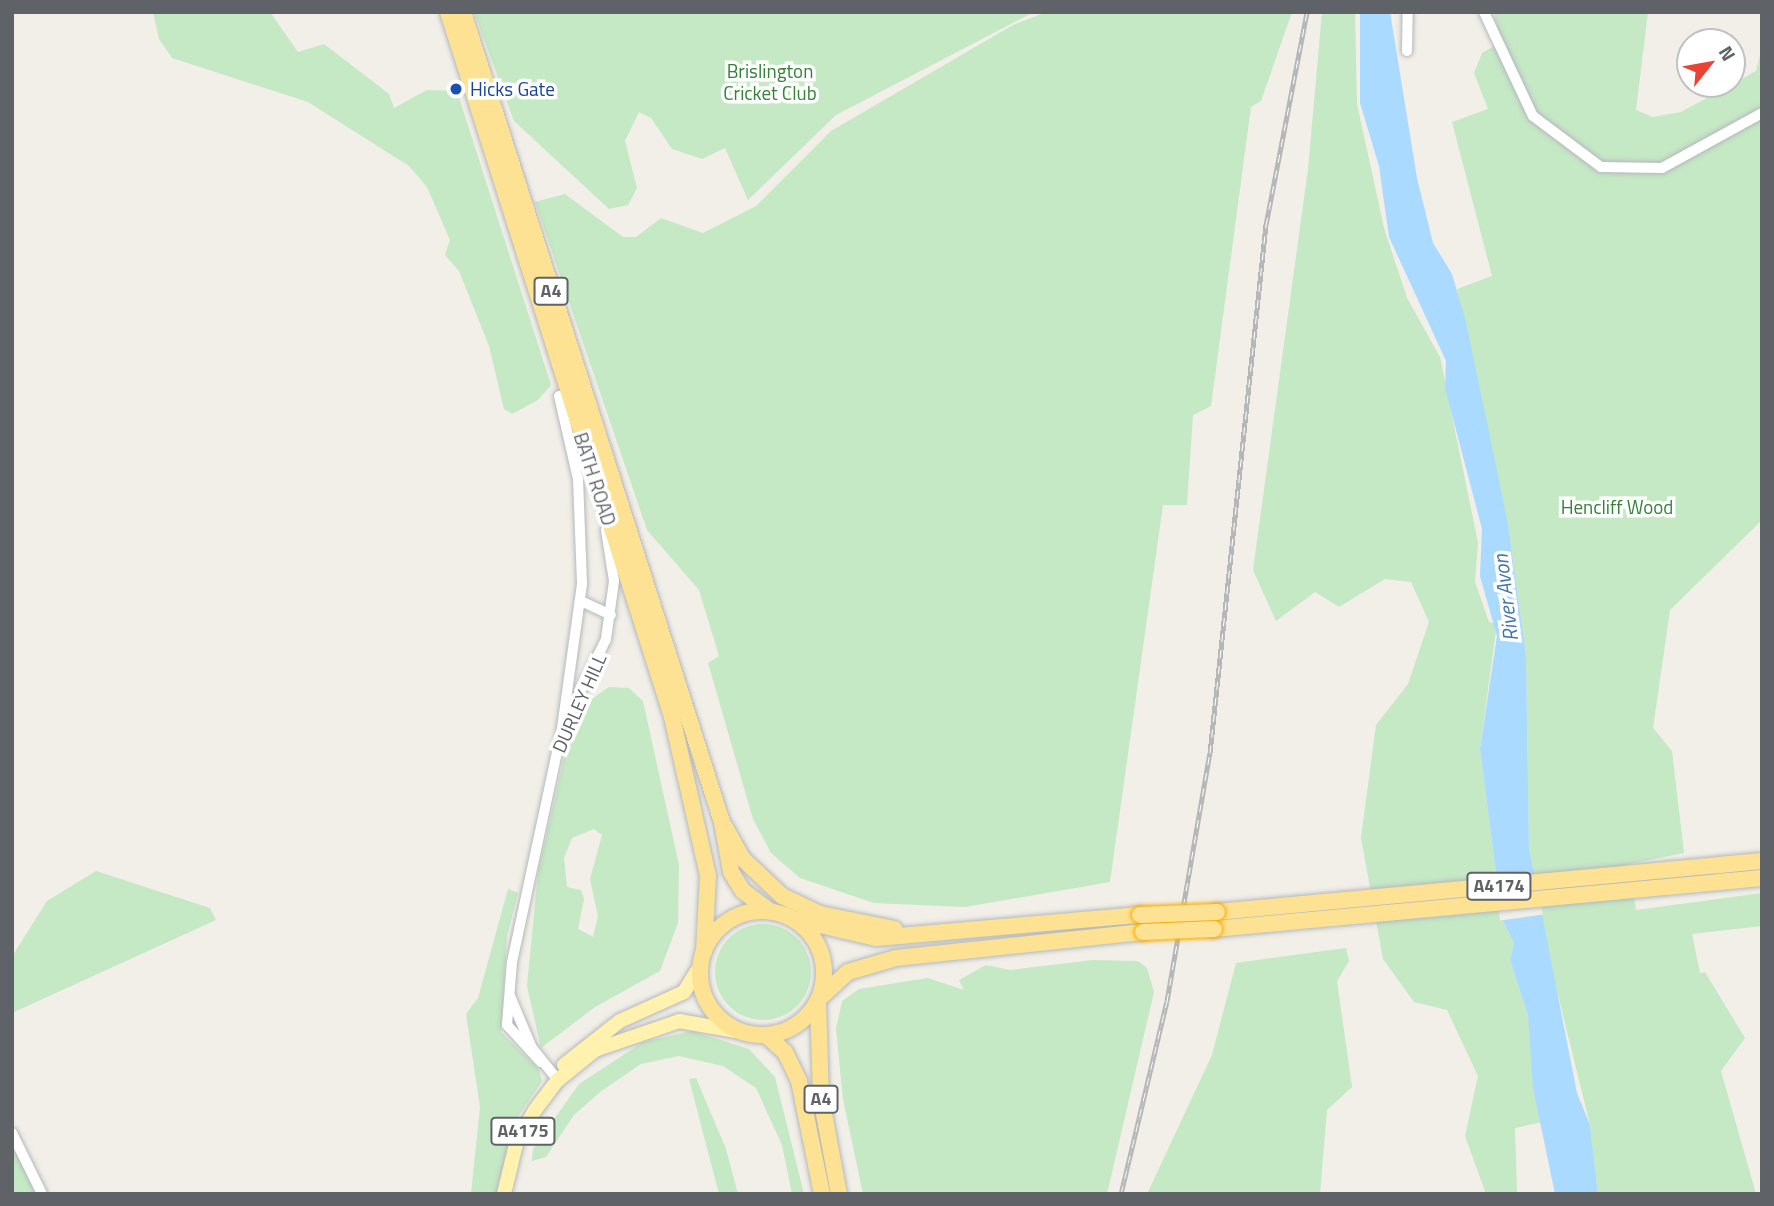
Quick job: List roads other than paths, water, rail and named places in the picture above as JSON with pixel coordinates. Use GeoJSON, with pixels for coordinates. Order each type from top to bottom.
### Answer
{"type":"FeatureCollection","features":[{"type":"Feature","properties":{"kind":"highway","name":"BATH ROAD"},"geometry":{"type":"LineString","coordinates":[[448,12],[494,139],[722,821],[735,882],[770,911]]}},
{"type":"Feature","properties":{"kind":"highway","name":"BATH ROAD"},"geometry":{"type":"LineString","coordinates":[[463,12],[494,139],[598,492],[669,706],[703,848],[710,907],[702,958]]}},
{"type":"Feature","properties":{"kind":"highway"},"geometry":{"type":"LineString","coordinates":[[722,821],[765,884],[820,914],[891,929],[985,930]]}},
{"type":"Feature","properties":{"kind":"highway","name":"A4174"},"geometry":{"type":"LineString","coordinates":[[819,1000],[848,972],[896,958],[1143,932],[1214,929],[1641,884],[1762,861]]}},
{"type":"Feature","properties":{"kind":"highway","name":"A4174"},"geometry":{"type":"LineString","coordinates":[[793,918],[869,937],[985,930],[1140,915],[1217,912],[1357,897],[1762,878]]}},
{"type":"Feature","properties":{"kind":"highway"},"geometry":{"type":"LineString","coordinates":[[770,911],[793,918],[819,948],[819,1000],[794,1027],[766,1035],[742,1032],[711,1008],[702,958],[731,919],[770,911]]}},
{"type":"Feature","properties":{"kind":"highway","name":"A4"},"geometry":{"type":"LineString","coordinates":[[819,1000],[821,1098],[839,1194]]}},
{"type":"Feature","properties":{"kind":"highway","name":"A4"},"geometry":{"type":"LineString","coordinates":[[766,1035],[785,1052],[799,1081],[822,1194]]}},
{"type":"Feature","properties":{"kind":"main road","name":"A4175"},"geometry":{"type":"LineString","coordinates":[[504,1192],[517,1140],[558,1080],[566,1062],[598,1036],[684,992],[702,958]]}},
{"type":"Feature","properties":{"kind":"main road","name":"A4175"},"geometry":{"type":"LineString","coordinates":[[558,1080],[595,1050],[646,1027],[692,1021],[742,1032]]}},
{"type":"Feature","properties":{"kind":"street"},"geometry":{"type":"LineString","coordinates":[[1407,51],[1408,12]]}},
{"type":"Feature","properties":{"kind":"street"},"geometry":{"type":"LineString","coordinates":[[1484,12],[1533,116],[1601,167],[1661,168],[1762,113]]}},
{"type":"Feature","properties":{"kind":"street"},"geometry":{"type":"LineString","coordinates":[[559,396],[578,480],[581,601],[562,730]]}},
{"type":"Feature","properties":{"kind":"street","name":"DURLEY HILL"},"geometry":{"type":"LineString","coordinates":[[558,1080],[507,1025],[510,996],[562,730],[597,668],[611,615],[614,581],[598,492]]}},
{"type":"Feature","properties":{"kind":"street"},"geometry":{"type":"LineString","coordinates":[[581,601],[611,615]]}},
{"type":"Feature","properties":{"kind":"street"},"geometry":{"type":"LineString","coordinates":[[12,1133],[42,1194]]}},
{"type":"Feature","properties":{"kind":"water","name":"River Avon"},"geometry":{"type":"Polygon","coordinates":[[[1360,12],[1390,12],[1417,178],[1433,243],[1452,274],[1466,322],[1508,523],[1526,656],[1529,848],[1577,1093],[1590,1125],[1598,1194],[1555,1194],[1533,1088],[1528,1015],[1510,960],[1514,943],[1502,919],[1480,749],[1497,636],[1480,576],[1482,529],[1445,388],[1446,361],[1389,237],[1379,166],[1360,103],[1360,12]]]}},
{"type":"Feature","properties":{"kind":"railway"},"geometry":{"type":"LineString","coordinates":[[1121,1194],[1167,1001],[1210,753],[1266,225],[1307,12]]}},
{"type":"Feature","properties":{"kind":"place","name":"Hicks Gate"},"geometry":{"type":"Point","coordinates":[456,89]}},
{"type":"Feature","properties":{"kind":"park label","name":"Brislington Cricket Club"},"geometry":{"type":"Point","coordinates":[770,82]}},
{"type":"Feature","properties":{"kind":"park label","name":"Hencliff Wood"},"geometry":{"type":"Point","coordinates":[1617,507]}}]}
